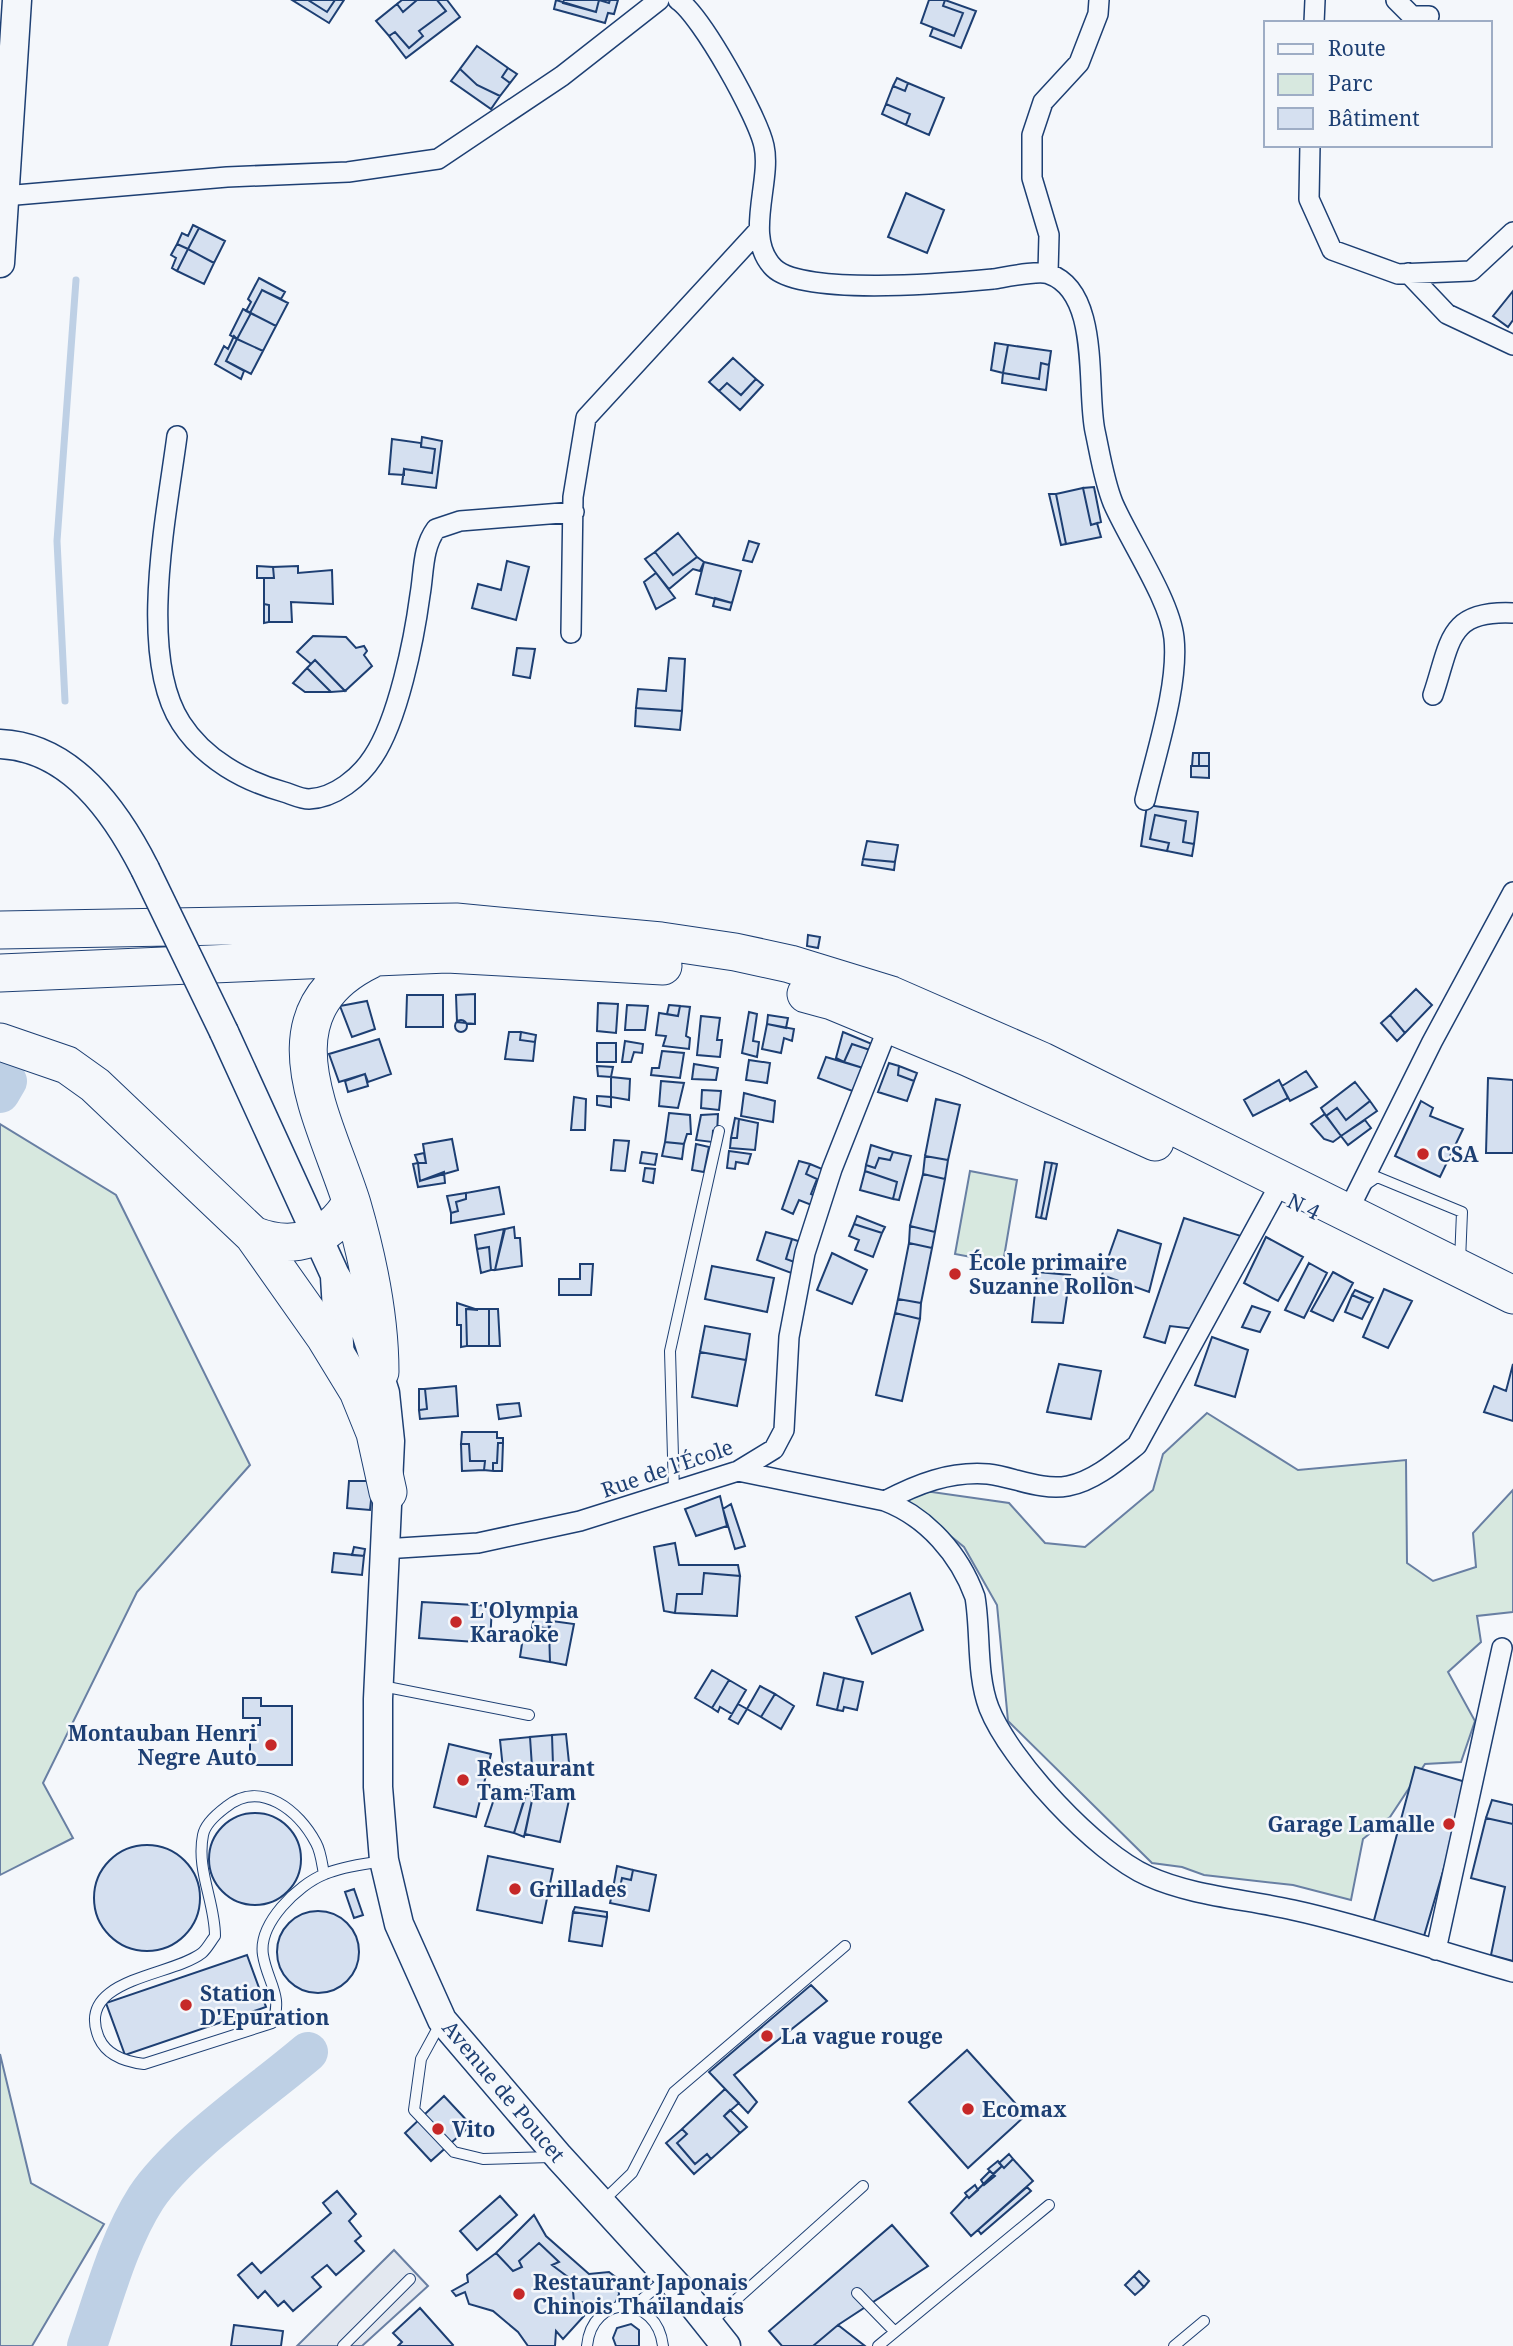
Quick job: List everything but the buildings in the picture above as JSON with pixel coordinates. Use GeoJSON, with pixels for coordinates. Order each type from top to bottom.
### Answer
{"type":"FeatureCollection","features":[{"type":"Feature","properties":{"kind":"highway"},"geometry":{"type":"LineString","coordinates":[[0,913],[42,928]]}},
{"type":"Feature","properties":{"kind":"highway","name":"N 4"},"geometry":{"type":"LineString","coordinates":[[0,930],[456,922],[580,932],[735,952],[790,964],[891,995],[1042,1060],[1352,1201],[1459,1269],[1513,1296]]}},
{"type":"Feature","properties":{"kind":"highway","name":"N 4"},"geometry":{"type":"LineString","coordinates":[[0,973],[370,960],[447,954],[641,963],[737,976],[832,1001],[967,1057],[1090,1115],[1275,1192],[1513,1308]]}},
{"type":"Feature","properties":{"kind":"highway"},"geometry":{"type":"LineString","coordinates":[[370,960],[343,975],[318,1002],[311,1019],[308,1065],[321,1119],[351,1203],[377,1312],[380,1373]]}},
{"type":"Feature","properties":{"kind":"highway"},"geometry":{"type":"LineString","coordinates":[[0,1042],[67,1065],[95,1085],[253,1235],[340,1360],[367,1410],[388,1492]]}},
{"type":"Feature","properties":{"kind":"highway"},"geometry":{"type":"LineString","coordinates":[[253,1235],[285,1244],[318,1236],[342,1217],[351,1203]]}},
{"type":"Feature","properties":{"kind":"main road"},"geometry":{"type":"LineString","coordinates":[[0,262],[18,0]]}},
{"type":"Feature","properties":{"kind":"main road"},"geometry":{"type":"LineString","coordinates":[[0,744],[39,753],[66,768],[113,812],[145,869],[225,1032],[335,1275],[340,1360]]}},
{"type":"Feature","properties":{"kind":"main road"},"geometry":{"type":"LineString","coordinates":[[0,762],[39,753]]}},
{"type":"Feature","properties":{"kind":"main road","name":"Avenue de Poucet"},"geometry":{"type":"LineString","coordinates":[[335,1275],[362,1320],[386,1393],[390,1441],[378,1685],[377,1787],[384,1860],[399,1924],[442,2020],[559,2157],[669,2277],[726,2346]]}},
{"type":"Feature","properties":{"kind":"street"},"geometry":{"type":"LineString","coordinates":[[4,196],[227,177],[348,172],[438,159],[562,76],[659,0]]}},
{"type":"Feature","properties":{"kind":"street"},"geometry":{"type":"LineString","coordinates":[[678,0],[687,6],[702,27],[756,122],[765,146],[766,171],[759,230],[771,265],[780,273],[825,282],[921,286],[1048,273],[1067,286],[1074,296],[1088,333],[1094,426],[1112,500],[1157,591],[1174,637],[1169,697],[1145,800]]}},
{"type":"Feature","properties":{"kind":"street"},"geometry":{"type":"LineString","coordinates":[[1048,273],[1049,235],[1032,178],[1032,135],[1043,102],[1079,63],[1099,7],[1083,0]]}},
{"type":"Feature","properties":{"kind":"street"},"geometry":{"type":"LineString","coordinates":[[1314,21],[1315,0]]}},
{"type":"Feature","properties":{"kind":"street"},"geometry":{"type":"LineString","coordinates":[[1396,0],[1412,16],[1429,16]]}},
{"type":"Feature","properties":{"kind":"street"},"geometry":{"type":"LineString","coordinates":[[1310,147],[1309,199],[1332,250],[1398,274],[1471,271],[1513,232]]}},
{"type":"Feature","properties":{"kind":"street"},"geometry":{"type":"LineString","coordinates":[[570,633],[573,512],[586,418],[759,230]]}},
{"type":"Feature","properties":{"kind":"street"},"geometry":{"type":"LineString","coordinates":[[1408,273],[1447,314],[1513,345]]}},
{"type":"Feature","properties":{"kind":"street"},"geometry":{"type":"LineString","coordinates":[[177,436],[161,559],[158,637],[165,685],[180,722],[210,755],[253,783],[309,799],[345,788],[373,758],[391,721],[420,597],[425,553],[436,529],[460,521],[573,512]]}},
{"type":"Feature","properties":{"kind":"street"},"geometry":{"type":"LineString","coordinates":[[1433,695],[1457,626],[1472,615],[1513,613]]}},
{"type":"Feature","properties":{"kind":"street"},"geometry":{"type":"LineString","coordinates":[[1352,1201],[1432,1042],[1513,892]]}},
{"type":"Feature","properties":{"kind":"street","name":"Rue de l'École"},"geometry":{"type":"LineString","coordinates":[[384,1549],[478,1543],[580,1521],[738,1471],[774,1449],[784,1430],[789,1337],[805,1253],[832,1169],[889,1025]]}},
{"type":"Feature","properties":{"kind":"street"},"geometry":{"type":"LineString","coordinates":[[885,1501],[915,1485],[958,1475],[989,1474],[1045,1486],[1072,1485],[1119,1459],[1137,1445],[1275,1192]]}},
{"type":"Feature","properties":{"kind":"street"},"geometry":{"type":"LineString","coordinates":[[738,1471],[885,1501],[898,1506],[932,1530],[970,1582],[978,1615],[986,1697],[1004,1736],[1047,1790],[1120,1860],[1146,1875],[1172,1885],[1295,1910],[1513,1972]]}},
{"type":"Feature","properties":{"kind":"street"},"geometry":{"type":"LineString","coordinates":[[1436,1950],[1502,1648]]}},
{"type":"Feature","properties":{"kind":"lane"},"geometry":{"type":"LineString","coordinates":[[674,1492],[670,1351],[719,1131]]}},
{"type":"Feature","properties":{"kind":"lane"},"geometry":{"type":"LineString","coordinates":[[1352,1201],[1377,1177],[1462,1212],[1459,1269]]}},
{"type":"Feature","properties":{"kind":"lane"},"geometry":{"type":"LineString","coordinates":[[378,1685],[529,1715]]}},
{"type":"Feature","properties":{"kind":"lane"},"geometry":{"type":"LineString","coordinates":[[324,1874],[318,1846],[301,1818],[278,1801],[255,1796],[235,1800],[217,1814],[203,1833],[201,1866],[215,1936],[202,1953],[118,1988],[103,1999],[94,2012],[94,2026],[102,2043],[113,2054],[130,2062],[144,2064],[272,2022],[278,2008],[278,1998],[263,1956],[262,1937],[274,1914],[324,1874],[384,1860]]}},
{"type":"Feature","properties":{"kind":"lane"},"geometry":{"type":"LineString","coordinates":[[602,2203],[632,2173],[674,2092],[845,1946]]}},
{"type":"Feature","properties":{"kind":"lane"},"geometry":{"type":"LineString","coordinates":[[442,2020],[421,2059],[414,2110],[454,2152],[484,2159],[559,2157]]}},
{"type":"Feature","properties":{"kind":"lane"},"geometry":{"type":"LineString","coordinates":[[709,2324],[863,2186]]}},
{"type":"Feature","properties":{"kind":"lane"},"geometry":{"type":"LineString","coordinates":[[878,2346],[1049,2205]]}},
{"type":"Feature","properties":{"kind":"lane"},"geometry":{"type":"LineString","coordinates":[[633,2307],[669,2277]]}},
{"type":"Feature","properties":{"kind":"lane"},"geometry":{"type":"LineString","coordinates":[[343,2346],[410,2279]]}},
{"type":"Feature","properties":{"kind":"lane"},"geometry":{"type":"LineString","coordinates":[[857,2293],[895,2332]]}},
{"type":"Feature","properties":{"kind":"lane"},"geometry":{"type":"LineString","coordinates":[[587,2346],[593,2324],[600,2315],[621,2306],[633,2307],[655,2321],[663,2346]]}},
{"type":"Feature","properties":{"kind":"lane"},"geometry":{"type":"LineString","coordinates":[[1174,2346],[1204,2321]]}},
{"type":"Feature","properties":{"kind":"green space"},"geometry":{"type":"Polygon","coordinates":[[[0,1124],[116,1195],[250,1465],[137,1592],[43,1783],[73,1838],[0,1875],[0,1124]]]}},
{"type":"Feature","properties":{"kind":"green space"},"geometry":{"type":"Polygon","coordinates":[[[970,1171],[1017,1180],[1003,1263],[955,1254],[970,1171]]]}},
{"type":"Feature","properties":{"kind":"green space"},"geometry":{"type":"Polygon","coordinates":[[[1207,1413],[1298,1470],[1406,1460],[1407,1563],[1433,1581],[1476,1567],[1473,1533],[1513,1490],[1513,1612],[1477,1616],[1481,1642],[1448,1672],[1475,1721],[1461,1762],[1425,1764],[1390,1817],[1363,1839],[1351,1900],[1293,1885],[1204,1875],[1182,1867],[1152,1863],[1008,1721],[997,1605],[964,1547],[906,1500],[918,1490],[1009,1503],[1045,1543],[1085,1547],[1153,1490],[1163,1454],[1207,1413]]]}},
{"type":"Feature","properties":{"kind":"green space"},"geometry":{"type":"Polygon","coordinates":[[[0,2054],[31,2183],[104,2224],[32,2346],[0,2346],[0,2054]]]}},
{"type":"Feature","properties":{"kind":"shaded area"},"geometry":{"type":"Polygon","coordinates":[[[394,2250],[428,2286],[362,2346],[297,2346],[394,2250]]]}},
{"type":"Feature","properties":{"kind":"waterway"},"geometry":{"type":"LineString","coordinates":[[65,701],[57,541],[76,280]]}},
{"type":"Feature","properties":{"kind":"waterway"},"geometry":{"type":"LineString","coordinates":[[0,1093],[7,1081]]}},
{"type":"Feature","properties":{"kind":"waterway"},"geometry":{"type":"LineString","coordinates":[[87,2346],[127,2233],[146,2198],[199,2140],[308,2052]]}},
{"type":"Feature","properties":{"kind":"place","name":"CSA"},"geometry":{"type":"Point","coordinates":[1423,1154]}},
{"type":"Feature","properties":{"kind":"place","name":"École primaire Suzanne Rollon"},"geometry":{"type":"Point","coordinates":[955,1274]}},
{"type":"Feature","properties":{"kind":"place","name":"L'Olympia Karaoke"},"geometry":{"type":"Point","coordinates":[456,1622]}},
{"type":"Feature","properties":{"kind":"place","name":"Montauban Henri Negre Auto"},"geometry":{"type":"Point","coordinates":[271,1745]}},
{"type":"Feature","properties":{"kind":"place","name":"Restaurant Tam-Tam"},"geometry":{"type":"Point","coordinates":[463,1780]}},
{"type":"Feature","properties":{"kind":"place","name":"Garage Lamalle"},"geometry":{"type":"Point","coordinates":[1449,1824]}},
{"type":"Feature","properties":{"kind":"place","name":"Grillades"},"geometry":{"type":"Point","coordinates":[515,1889]}},
{"type":"Feature","properties":{"kind":"place","name":"Station D'Epuration"},"geometry":{"type":"Point","coordinates":[186,2005]}},
{"type":"Feature","properties":{"kind":"place","name":"La vague rouge"},"geometry":{"type":"Point","coordinates":[767,2036]}},
{"type":"Feature","properties":{"kind":"place","name":"Ecomax"},"geometry":{"type":"Point","coordinates":[968,2109]}},
{"type":"Feature","properties":{"kind":"place","name":"Vito"},"geometry":{"type":"Point","coordinates":[438,2129]}},
{"type":"Feature","properties":{"kind":"place","name":"Restaurant Japonais Chinois Thaïlandais"},"geometry":{"type":"Point","coordinates":[519,2294]}}]}
